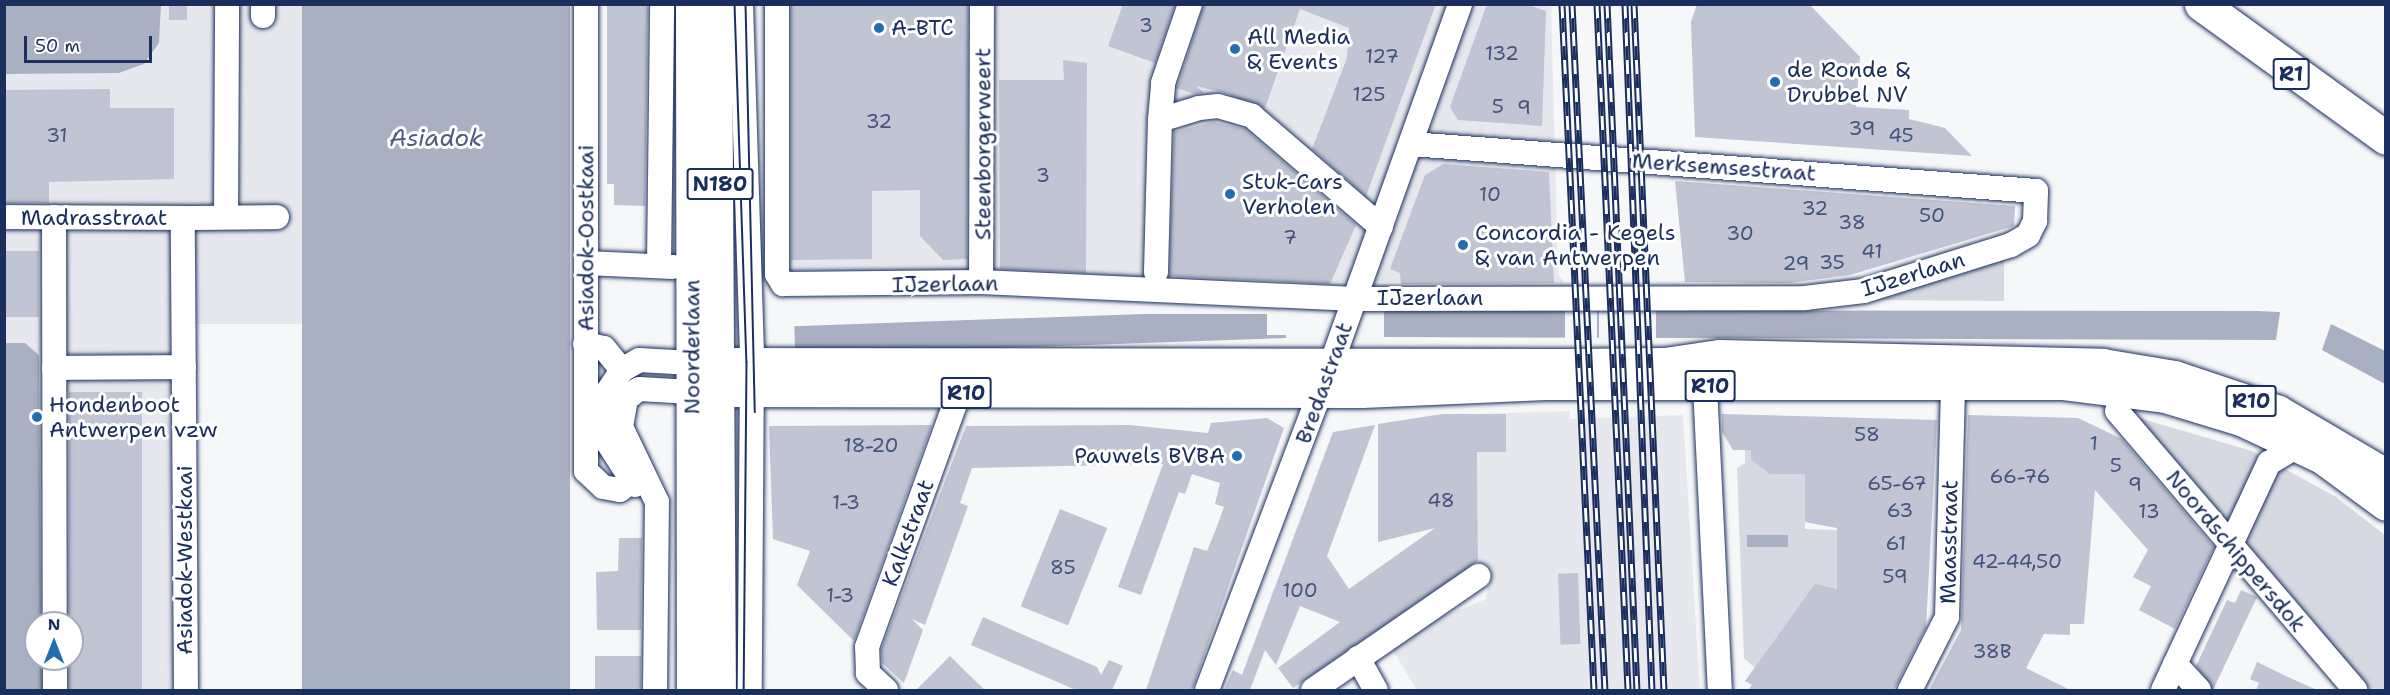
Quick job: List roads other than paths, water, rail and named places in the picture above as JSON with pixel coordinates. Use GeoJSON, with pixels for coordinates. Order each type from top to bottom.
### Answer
{"type":"FeatureCollection","features":[{"type":"Feature","properties":{"kind":"highway","name":"R1"},"geometry":{"type":"LineString","coordinates":[[2201,4],[2385,138]]}},
{"type":"Feature","properties":{"kind":"main road","name":"Noorderlaan"},"geometry":{"type":"LineString","coordinates":[[691,4],[692,690]]}},
{"type":"Feature","properties":{"kind":"main road","name":"Noorderlaan"},"geometry":{"type":"LineString","coordinates":[[717,4],[737,363],[721,392],[721,690]]}},
{"type":"Feature","properties":{"kind":"main road","name":"R10"},"geometry":{"type":"LineString","coordinates":[[692,363],[1665,363],[1720,355],[1810,356],[2106,388],[2208,410],[2297,446],[2385,506]]}},
{"type":"Feature","properties":{"kind":"main road","name":"Bredastraat"},"geometry":{"type":"LineString","coordinates":[[1320,393],[1332,362]]}},
{"type":"Feature","properties":{"kind":"main road","name":"R10"},"geometry":{"type":"LineString","coordinates":[[692,392],[751,392],[956,402],[1705,386],[1953,385],[2106,388],[2175,376],[2279,411],[2385,474]]}},
{"type":"Feature","properties":{"kind":"street"},"geometry":{"type":"LineString","coordinates":[[226,217],[227,4]]}},
{"type":"Feature","properties":{"kind":"street","name":"Asiadok-Oostkaai"},"geometry":{"type":"LineString","coordinates":[[586,4],[586,471],[603,487],[620,490],[637,477]]}},
{"type":"Feature","properties":{"kind":"street"},"geometry":{"type":"LineString","coordinates":[[586,263],[666,265],[662,4]]}},
{"type":"Feature","properties":{"kind":"street"},"geometry":{"type":"LineString","coordinates":[[741,4],[737,363],[751,392],[750,690]]}},
{"type":"Feature","properties":{"kind":"street","name":"IJzerlaan"},"geometry":{"type":"LineString","coordinates":[[777,4],[778,281],[981,282],[1356,299],[1805,298],[1864,291],[2020,242],[2035,221],[2036,191]]}},
{"type":"Feature","properties":{"kind":"street","name":"Steenborgerweert"},"geometry":{"type":"LineString","coordinates":[[981,282],[982,4]]}},
{"type":"Feature","properties":{"kind":"street"},"geometry":{"type":"LineString","coordinates":[[1156,273],[1163,83],[1190,4]]}},
{"type":"Feature","properties":{"kind":"street","name":"Bredastraat"},"geometry":{"type":"LineString","coordinates":[[1332,362],[1460,4]]}},
{"type":"Feature","properties":{"kind":"street"},"geometry":{"type":"LineString","coordinates":[[1160,120],[1218,106],[1252,116],[1381,227]]}},
{"type":"Feature","properties":{"kind":"street","name":"Merksemsestraat"},"geometry":{"type":"LineString","coordinates":[[1411,144],[2036,191]]}},
{"type":"Feature","properties":{"kind":"street","name":"Madrasstraat"},"geometry":{"type":"LineString","coordinates":[[4,217],[183,218]]}},
{"type":"Feature","properties":{"kind":"street"},"geometry":{"type":"LineString","coordinates":[[54,217],[55,611]]}},
{"type":"Feature","properties":{"kind":"street"},"geometry":{"type":"LineString","coordinates":[[183,218],[276,217]]}},
{"type":"Feature","properties":{"kind":"street","name":"Asiadok-Westkaai"},"geometry":{"type":"LineString","coordinates":[[183,218],[186,690]]}},
{"type":"Feature","properties":{"kind":"street"},"geometry":{"type":"LineString","coordinates":[[585,344],[604,348],[622,370]]}},
{"type":"Feature","properties":{"kind":"street"},"geometry":{"type":"LineString","coordinates":[[637,477],[606,440],[608,391],[622,370],[639,360],[692,363]]}},
{"type":"Feature","properties":{"kind":"street"},"geometry":{"type":"LineString","coordinates":[[54,368],[184,367]]}},
{"type":"Feature","properties":{"kind":"street","name":"Maasstraat"},"geometry":{"type":"LineString","coordinates":[[1910,690],[1947,617],[1953,385]]}},
{"type":"Feature","properties":{"kind":"street"},"geometry":{"type":"LineString","coordinates":[[1705,386],[1720,690]]}},
{"type":"Feature","properties":{"kind":"street","name":"Noordschippersdok"},"geometry":{"type":"LineString","coordinates":[[2106,388],[2231,546],[2355,690]]}},
{"type":"Feature","properties":{"kind":"street"},"geometry":{"type":"LineString","coordinates":[[655,690],[656,524],[637,477],[621,427],[626,399],[639,389],[692,392]]}},
{"type":"Feature","properties":{"kind":"street","name":"Bredastraat"},"geometry":{"type":"LineString","coordinates":[[1207,690],[1320,393]]}},
{"type":"Feature","properties":{"kind":"street","name":"Kalkstraat"},"geometry":{"type":"LineString","coordinates":[[886,690],[868,674],[867,647],[956,402]]}},
{"type":"Feature","properties":{"kind":"street"},"geometry":{"type":"LineString","coordinates":[[2163,690],[2270,463],[2297,446]]}},
{"type":"Feature","properties":{"kind":"street"},"geometry":{"type":"LineString","coordinates":[[1313,690],[1478,576]]}},
{"type":"Feature","properties":{"kind":"street"},"geometry":{"type":"LineString","coordinates":[[1358,658],[1376,690]]}},
{"type":"Feature","properties":{"kind":"street"},"geometry":{"type":"LineString","coordinates":[[2175,664],[2199,690]]}},
{"type":"Feature","properties":{"kind":"street"},"geometry":{"type":"LineString","coordinates":[[55,671],[55,690]]}},
{"type":"Feature","properties":{"kind":"water"},"geometry":{"type":"Polygon","coordinates":[[[4,5],[161,5],[159,43],[144,64],[119,73],[5,74],[4,5]]]}},
{"type":"Feature","properties":{"kind":"water","name":"Asiadok"},"geometry":{"type":"Polygon","coordinates":[[[302,5],[570,5],[570,690],[302,690],[302,5]]]}},
{"type":"Feature","properties":{"kind":"water"},"geometry":{"type":"Polygon","coordinates":[[[1285,309],[1286,338],[795,355],[794,326],[1285,309]]]}},
{"type":"Feature","properties":{"kind":"water"},"geometry":{"type":"Polygon","coordinates":[[[1384,310],[2280,312],[2276,340],[1384,337],[1384,310]]]}},
{"type":"Feature","properties":{"kind":"water"},"geometry":{"type":"Polygon","coordinates":[[[2331,324],[2385,351],[2385,384],[2322,350],[2331,324]]]}},
{"type":"Feature","properties":{"kind":"water"},"geometry":{"type":"Polygon","coordinates":[[[4,343],[25,343],[39,355],[41,611],[24,611],[24,671],[41,671],[42,690],[5,690],[4,343]]]}},
{"type":"Feature","properties":{"kind":"water"},"geometry":{"type":"Polygon","coordinates":[[[1747,535],[1788,535],[1788,547],[1747,547],[1747,535]]]}},
{"type":"Feature","properties":{"kind":"tram line"},"geometry":{"type":"LineString","coordinates":[[735,4],[747,362],[744,690]]}},
{"type":"Feature","properties":{"kind":"tram line"},"geometry":{"type":"LineString","coordinates":[[746,4],[755,412]]}},
{"type":"Feature","properties":{"kind":"railway"},"geometry":{"type":"LineString","coordinates":[[1562,4],[1594,690]]}},
{"type":"Feature","properties":{"kind":"railway"},"geometry":{"type":"LineString","coordinates":[[1572,4],[1605,690]]}},
{"type":"Feature","properties":{"kind":"railway"},"geometry":{"type":"LineString","coordinates":[[1597,4],[1628,690]]}},
{"type":"Feature","properties":{"kind":"railway"},"geometry":{"type":"LineString","coordinates":[[1607,4],[1637,690]]}},
{"type":"Feature","properties":{"kind":"railway"},"geometry":{"type":"LineString","coordinates":[[1625,4],[1652,690]]}},
{"type":"Feature","properties":{"kind":"railway"},"geometry":{"type":"LineString","coordinates":[[1634,4],[1664,690]]}},
{"type":"Feature","properties":{"kind":"place","name":"A-BTC"},"geometry":{"type":"Point","coordinates":[879,28]}},
{"type":"Feature","properties":{"kind":"place","name":"All Media & Events"},"geometry":{"type":"Point","coordinates":[1235,49]}},
{"type":"Feature","properties":{"kind":"place","name":"de Ronde & Drubbel NV"},"geometry":{"type":"Point","coordinates":[1775,82]}},
{"type":"Feature","properties":{"kind":"place","name":"Stuk-Cars Verholen"},"geometry":{"type":"Point","coordinates":[1230,194]}},
{"type":"Feature","properties":{"kind":"place","name":"Concordia - Kegels & van Antwerpen"},"geometry":{"type":"Point","coordinates":[1463,245]}},
{"type":"Feature","properties":{"kind":"place","name":"Hondenboot Antwerpen vzw"},"geometry":{"type":"Point","coordinates":[37,417]}},
{"type":"Feature","properties":{"kind":"place","name":"Pauwels BVBA"},"geometry":{"type":"Point","coordinates":[1237,456]}}]}
